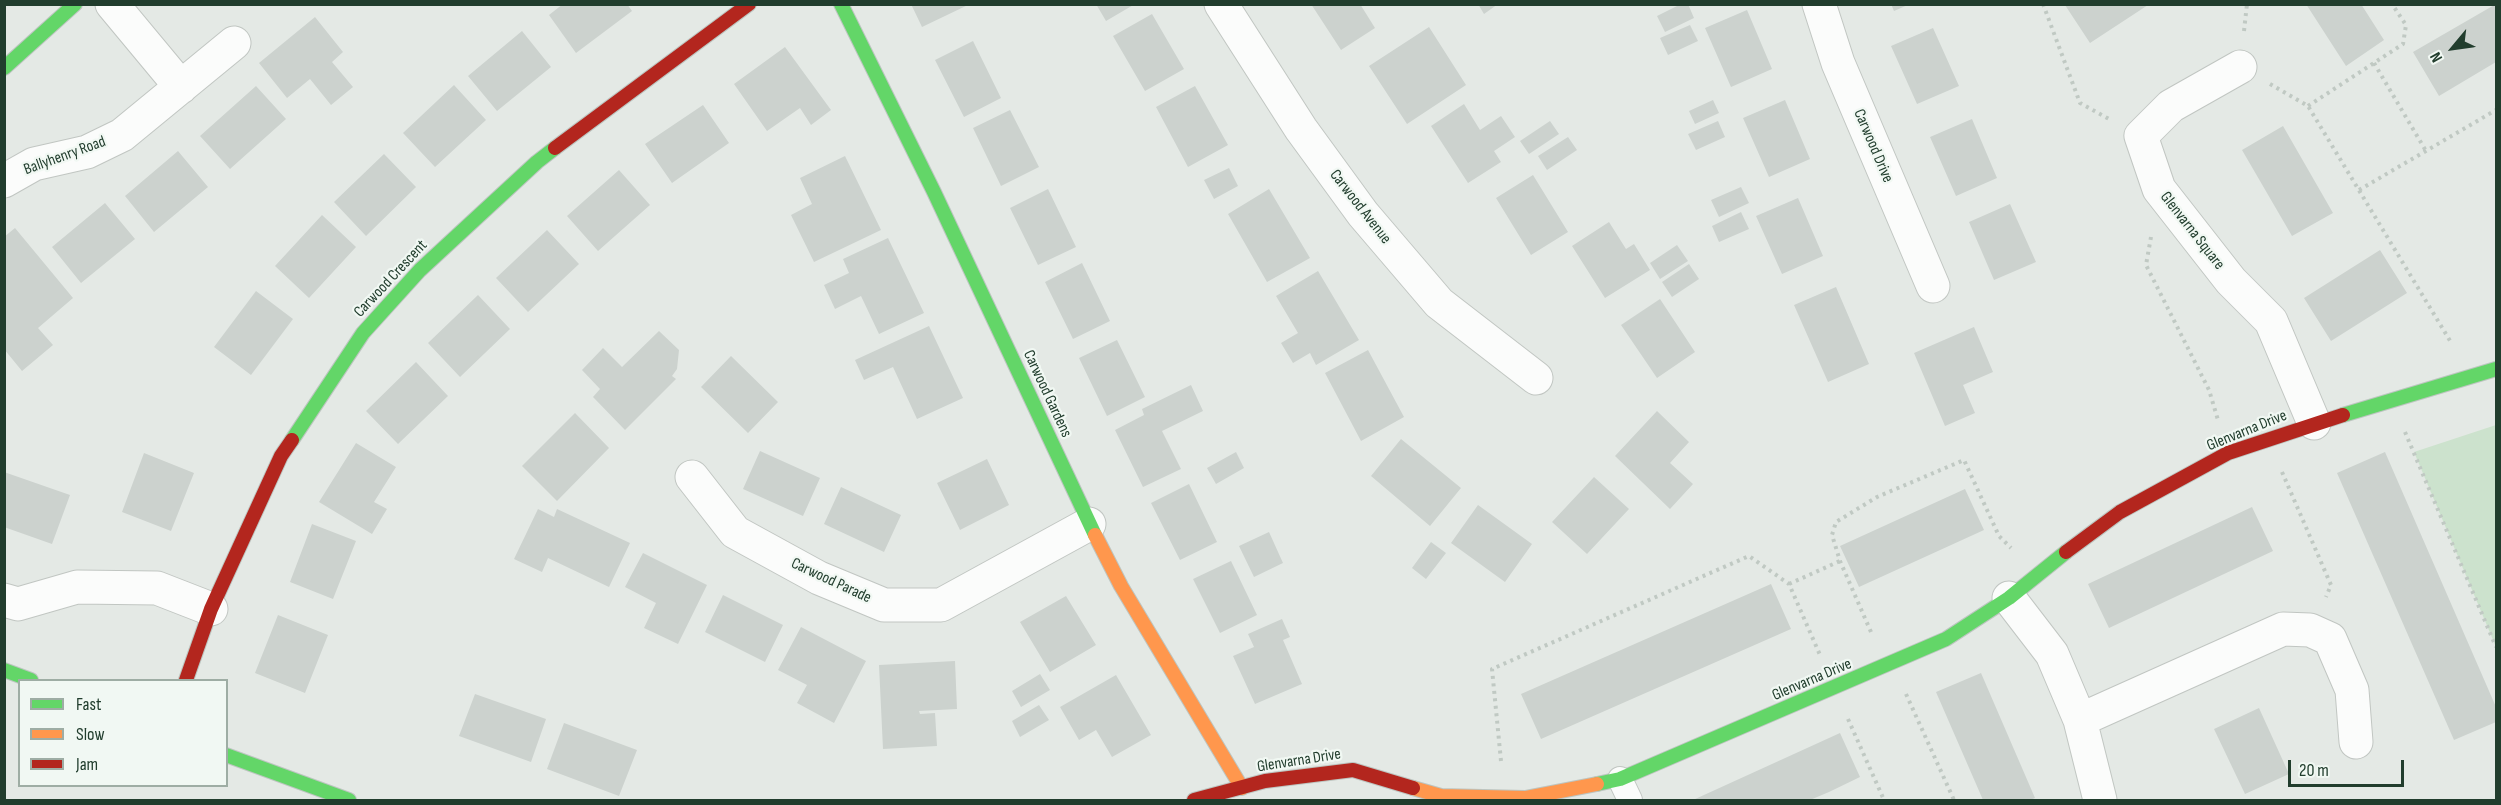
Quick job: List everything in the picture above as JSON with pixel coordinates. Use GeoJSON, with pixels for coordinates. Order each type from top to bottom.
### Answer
{"type":"FeatureCollection","features":[{"type":"Feature","properties":{"kind":"street"},"geometry":{"type":"LineString","coordinates":[[4,68],[75,4]]}},
{"type":"Feature","properties":{"kind":"street"},"geometry":{"type":"LineString","coordinates":[[112,4],[181,87]]}},
{"type":"Feature","properties":{"kind":"street","name":"Carwood Crescent"},"geometry":{"type":"LineString","coordinates":[[187,679],[212,609],[281,456],[363,333],[420,270],[537,162],[749,4]]}},
{"type":"Feature","properties":{"kind":"street","name":"Carwood Gardens"},"geometry":{"type":"LineString","coordinates":[[841,4],[939,203],[1089,524],[1121,586],[1242,788]]}},
{"type":"Feature","properties":{"kind":"street","name":"Carwood Avenue"},"geometry":{"type":"LineString","coordinates":[[1221,4],[1301,129],[1371,223],[1439,303],[1536,378]]}},
{"type":"Feature","properties":{"kind":"street","name":"Carwood Drive"},"geometry":{"type":"LineString","coordinates":[[1819,4],[1838,63],[1933,286]]}},
{"type":"Feature","properties":{"kind":"street","name":"Ballyhenry Road"},"geometry":{"type":"LineString","coordinates":[[4,181],[34,164],[87,152],[122,135],[234,43]]}},
{"type":"Feature","properties":{"kind":"street"},"geometry":{"type":"LineString","coordinates":[[2141,136],[2171,106],[2240,68]]}},
{"type":"Feature","properties":{"kind":"street","name":"Glenvarna Square"},"geometry":{"type":"LineString","coordinates":[[2141,136],[2159,189],[2231,281],[2271,321],[2314,423]]}},
{"type":"Feature","properties":{"kind":"street","name":"Glenvarna Drive"},"geometry":{"type":"LineString","coordinates":[[1194,801],[1265,782],[1353,770],[1441,798],[1525,798],[1620,779],[1946,639],[2009,598],[2037,573],[2120,512],[2228,453],[2314,423],[2496,369]]}},
{"type":"Feature","properties":{"kind":"street","name":"Carwood Parade"},"geometry":{"type":"LineString","coordinates":[[692,477],[735,532],[819,578],[884,605],[941,605],[1089,524]]}},
{"type":"Feature","properties":{"kind":"street"},"geometry":{"type":"LineString","coordinates":[[4,600],[18,604],[76,587],[157,588],[212,609]]}},
{"type":"Feature","properties":{"kind":"street"},"geometry":{"type":"LineString","coordinates":[[2009,598],[2052,654],[2080,720],[2100,801]]}},
{"type":"Feature","properties":{"kind":"street"},"geometry":{"type":"LineString","coordinates":[[2080,720],[2283,629],[2310,630],[2330,639],[2352,690],[2356,742]]}},
{"type":"Feature","properties":{"kind":"street"},"geometry":{"type":"LineString","coordinates":[[4,670],[26,679]]}},
{"type":"Feature","properties":{"kind":"street"},"geometry":{"type":"LineString","coordinates":[[228,756],[349,801]]}},
{"type":"Feature","properties":{"kind":"lane"},"geometry":{"type":"LineString","coordinates":[[1620,779],[1630,801]]}},
{"type":"Feature","properties":{"kind":"path"},"geometry":{"type":"LineString","coordinates":[[2043,4],[2080,103],[2141,136]]}},
{"type":"Feature","properties":{"kind":"path"},"geometry":{"type":"LineString","coordinates":[[2308,106],[2403,44],[2406,25],[2392,4]]}},
{"type":"Feature","properties":{"kind":"path"},"geometry":{"type":"LineString","coordinates":[[2374,63],[2426,151]]}},
{"type":"Feature","properties":{"kind":"path"},"geometry":{"type":"LineString","coordinates":[[2240,68],[2308,106],[2473,377]]}},
{"type":"Feature","properties":{"kind":"path"},"geometry":{"type":"LineString","coordinates":[[2359,190],[2496,110]]}},
{"type":"Feature","properties":{"kind":"path"},"geometry":{"type":"LineString","coordinates":[[2159,189],[2146,265],[2209,390],[2228,453]]}},
{"type":"Feature","properties":{"kind":"path"},"geometry":{"type":"LineString","coordinates":[[2392,400],[2496,647]]}},
{"type":"Feature","properties":{"kind":"path"},"geometry":{"type":"LineString","coordinates":[[2267,439],[2331,585],[2310,630]]}},
{"type":"Feature","properties":{"kind":"path"},"geometry":{"type":"LineString","coordinates":[[1954,801],[1840,561],[1832,535],[1836,522],[1877,497],[1964,460],[1999,536],[2037,573]]}},
{"type":"Feature","properties":{"kind":"path"},"geometry":{"type":"LineString","coordinates":[[1504,797],[1492,669],[1749,556],[1789,584],[1884,801]]}},
{"type":"Feature","properties":{"kind":"path"},"geometry":{"type":"LineString","coordinates":[[1789,584],[1840,561]]}},
{"type":"Feature","properties":{"kind":"green space"},"geometry":{"type":"Polygon","coordinates":[[[2496,425],[2496,647],[2414,452],[2496,425]]]}},
{"type":"Feature","properties":{"kind":"building"},"geometry":{"type":"Polygon","coordinates":[[[563,4],[627,4],[632,11],[576,53],[549,15],[563,4]]]}},
{"type":"Feature","properties":{"kind":"building"},"geometry":{"type":"Polygon","coordinates":[[[911,4],[970,4],[922,27],[911,4]]]}},
{"type":"Feature","properties":{"kind":"building"},"geometry":{"type":"Polygon","coordinates":[[[1096,4],[1135,4],[1106,21],[1096,4]]]}},
{"type":"Feature","properties":{"kind":"building"},"geometry":{"type":"Polygon","coordinates":[[[1311,4],[1360,4],[1375,28],[1341,50],[1311,4]]]}},
{"type":"Feature","properties":{"kind":"building"},"geometry":{"type":"Polygon","coordinates":[[[1478,4],[1498,4],[1484,14],[1478,4]]]}},
{"type":"Feature","properties":{"kind":"building"},"geometry":{"type":"Polygon","coordinates":[[[1681,4],[1688,4],[1694,18],[1665,32],[1657,16],[1681,4]]]}},
{"type":"Feature","properties":{"kind":"building"},"geometry":{"type":"Polygon","coordinates":[[[1891,4],[1910,4],[1894,11],[1891,4]]]}},
{"type":"Feature","properties":{"kind":"building"},"geometry":{"type":"Polygon","coordinates":[[[2306,4],[2361,4],[2384,40],[2346,66],[2306,4]]]}},
{"type":"Feature","properties":{"kind":"building"},"geometry":{"type":"Polygon","coordinates":[[[2496,4],[2496,62],[2439,96],[2413,52],[2496,4]]]}},
{"type":"Feature","properties":{"kind":"building"},"geometry":{"type":"Polygon","coordinates":[[[2065,5],[2148,5],[2090,43],[2065,5]]]}},
{"type":"Feature","properties":{"kind":"building"},"geometry":{"type":"Polygon","coordinates":[[[1747,10],[1772,69],[1731,87],[1705,28],[1747,10]]]}},
{"type":"Feature","properties":{"kind":"building"},"geometry":{"type":"Polygon","coordinates":[[[1152,14],[1184,69],[1145,91],[1113,36],[1152,14]]]}},
{"type":"Feature","properties":{"kind":"building"},"geometry":{"type":"Polygon","coordinates":[[[315,17],[343,52],[332,62],[353,87],[331,105],[310,79],[287,98],[259,63],[315,17]]]}},
{"type":"Feature","properties":{"kind":"building"},"geometry":{"type":"Polygon","coordinates":[[[1690,25],[1698,41],[1668,55],[1660,38],[1690,25]]]}},
{"type":"Feature","properties":{"kind":"building"},"geometry":{"type":"Polygon","coordinates":[[[1429,27],[1466,85],[1407,124],[1369,66],[1429,27]]]}},
{"type":"Feature","properties":{"kind":"building"},"geometry":{"type":"Polygon","coordinates":[[[1933,28],[1959,86],[1917,104],[1891,46],[1933,28]]]}},
{"type":"Feature","properties":{"kind":"building"},"geometry":{"type":"Polygon","coordinates":[[[522,31],[551,67],[497,111],[468,76],[522,31]]]}},
{"type":"Feature","properties":{"kind":"building"},"geometry":{"type":"Polygon","coordinates":[[[973,41],[1001,98],[964,117],[935,60],[973,41]]]}},
{"type":"Feature","properties":{"kind":"building"},"geometry":{"type":"Polygon","coordinates":[[[785,47],[831,110],[811,125],[800,108],[767,131],[734,84],[785,47]]]}},
{"type":"Feature","properties":{"kind":"building"},"geometry":{"type":"Polygon","coordinates":[[[454,85],[486,120],[435,167],[403,133],[454,85]]]}},
{"type":"Feature","properties":{"kind":"building"},"geometry":{"type":"Polygon","coordinates":[[[256,86],[286,119],[230,169],[200,136],[256,86]]]}},
{"type":"Feature","properties":{"kind":"building"},"geometry":{"type":"Polygon","coordinates":[[[1195,86],[1228,145],[1188,167],[1156,107],[1195,86]]]}},
{"type":"Feature","properties":{"kind":"building"},"geometry":{"type":"Polygon","coordinates":[[[1713,100],[1719,113],[1695,124],[1689,111],[1713,100]]]}},
{"type":"Feature","properties":{"kind":"building"},"geometry":{"type":"Polygon","coordinates":[[[1785,100],[1810,159],[1769,177],[1743,118],[1785,100]]]}},
{"type":"Feature","properties":{"kind":"building"},"geometry":{"type":"Polygon","coordinates":[[[1464,104],[1480,130],[1501,116],[1515,137],[1494,151],[1501,162],[1468,183],[1431,126],[1464,104]]]}},
{"type":"Feature","properties":{"kind":"building"},"geometry":{"type":"Polygon","coordinates":[[[703,105],[729,143],[672,183],[645,144],[703,105]]]}},
{"type":"Feature","properties":{"kind":"building"},"geometry":{"type":"Polygon","coordinates":[[[1010,110],[1039,167],[1001,186],[973,128],[1010,110]]]}},
{"type":"Feature","properties":{"kind":"building"},"geometry":{"type":"Polygon","coordinates":[[[1972,119],[1997,178],[1956,196],[1930,137],[1972,119]]]}},
{"type":"Feature","properties":{"kind":"building"},"geometry":{"type":"Polygon","coordinates":[[[1550,121],[1559,134],[1529,154],[1520,141],[1550,121]]]}},
{"type":"Feature","properties":{"kind":"building"},"geometry":{"type":"Polygon","coordinates":[[[1718,121],[1725,137],[1696,150],[1688,134],[1718,121]]]}},
{"type":"Feature","properties":{"kind":"building"},"geometry":{"type":"Polygon","coordinates":[[[2283,126],[2333,213],[2292,236],[2242,150],[2283,126]]]}},
{"type":"Feature","properties":{"kind":"building"},"geometry":{"type":"Polygon","coordinates":[[[1568,137],[1577,150],[1547,170],[1538,156],[1568,137]]]}},
{"type":"Feature","properties":{"kind":"building"},"geometry":{"type":"Polygon","coordinates":[[[178,151],[208,187],[154,232],[125,196],[178,151]]]}},
{"type":"Feature","properties":{"kind":"building"},"geometry":{"type":"Polygon","coordinates":[[[384,154],[416,187],[366,236],[334,202],[384,154]]]}},
{"type":"Feature","properties":{"kind":"building"},"geometry":{"type":"Polygon","coordinates":[[[845,156],[881,230],[814,262],[791,215],[812,204],[800,178],[845,156]]]}},
{"type":"Feature","properties":{"kind":"building"},"geometry":{"type":"Polygon","coordinates":[[[1229,168],[1238,186],[1214,199],[1204,180],[1229,168]]]}},
{"type":"Feature","properties":{"kind":"building"},"geometry":{"type":"Polygon","coordinates":[[[619,170],[650,205],[598,251],[567,216],[619,170]]]}},
{"type":"Feature","properties":{"kind":"building"},"geometry":{"type":"Polygon","coordinates":[[[1533,175],[1568,232],[1531,255],[1496,198],[1533,175]]]}},
{"type":"Feature","properties":{"kind":"building"},"geometry":{"type":"Polygon","coordinates":[[[1741,187],[1749,203],[1719,217],[1711,200],[1741,187]]]}},
{"type":"Feature","properties":{"kind":"building"},"geometry":{"type":"Polygon","coordinates":[[[1048,189],[1076,247],[1038,265],[1010,208],[1048,189]]]}},
{"type":"Feature","properties":{"kind":"building"},"geometry":{"type":"Polygon","coordinates":[[[1269,189],[1310,258],[1267,282],[1228,214],[1269,189]]]}},
{"type":"Feature","properties":{"kind":"building"},"geometry":{"type":"Polygon","coordinates":[[[1798,198],[1823,256],[1782,274],[1756,216],[1798,198]]]}},
{"type":"Feature","properties":{"kind":"building"},"geometry":{"type":"Polygon","coordinates":[[[105,203],[135,239],[81,283],[52,247],[105,203]]]}},
{"type":"Feature","properties":{"kind":"building"},"geometry":{"type":"Polygon","coordinates":[[[2010,204],[2036,262],[1994,280],[1969,222],[2010,204]]]}},
{"type":"Feature","properties":{"kind":"building"},"geometry":{"type":"Polygon","coordinates":[[[1741,212],[1749,229],[1719,242],[1712,226],[1741,212]]]}},
{"type":"Feature","properties":{"kind":"building"},"geometry":{"type":"Polygon","coordinates":[[[322,215],[356,247],[309,298],[275,266],[322,215]]]}},
{"type":"Feature","properties":{"kind":"building"},"geometry":{"type":"Polygon","coordinates":[[[1609,222],[1626,249],[1634,244],[1650,270],[1605,298],[1572,246],[1609,222]]]}},
{"type":"Feature","properties":{"kind":"building"},"geometry":{"type":"Polygon","coordinates":[[[15,228],[73,298],[38,328],[53,345],[22,371],[4,349],[4,237],[15,228]]]}},
{"type":"Feature","properties":{"kind":"building"},"geometry":{"type":"Polygon","coordinates":[[[547,230],[579,264],[528,312],[496,278],[547,230]]]}},
{"type":"Feature","properties":{"kind":"building"},"geometry":{"type":"Polygon","coordinates":[[[888,238],[924,313],[879,334],[861,296],[835,309],[824,285],[849,273],[843,259],[888,238]]]}},
{"type":"Feature","properties":{"kind":"building"},"geometry":{"type":"Polygon","coordinates":[[[1677,245],[1688,261],[1660,279],[1650,263],[1677,245]]]}},
{"type":"Feature","properties":{"kind":"building"},"geometry":{"type":"Polygon","coordinates":[[[2380,250],[2407,293],[2331,341],[2304,298],[2380,250]]]}},
{"type":"Feature","properties":{"kind":"building"},"geometry":{"type":"Polygon","coordinates":[[[1082,263],[1110,321],[1073,339],[1045,282],[1082,263]]]}},
{"type":"Feature","properties":{"kind":"building"},"geometry":{"type":"Polygon","coordinates":[[[1689,264],[1699,279],[1672,297],[1662,282],[1689,264]]]}},
{"type":"Feature","properties":{"kind":"building"},"geometry":{"type":"Polygon","coordinates":[[[1318,271],[1359,340],[1316,365],[1310,353],[1293,363],[1281,343],[1298,333],[1276,296],[1318,271]]]}},
{"type":"Feature","properties":{"kind":"building"},"geometry":{"type":"Polygon","coordinates":[[[1836,287],[1869,364],[1828,382],[1794,305],[1836,287]]]}},
{"type":"Feature","properties":{"kind":"building"},"geometry":{"type":"Polygon","coordinates":[[[256,291],[293,319],[251,375],[214,347],[256,291]]]}},
{"type":"Feature","properties":{"kind":"building"},"geometry":{"type":"Polygon","coordinates":[[[478,295],[510,329],[460,377],[428,343],[478,295]]]}},
{"type":"Feature","properties":{"kind":"building"},"geometry":{"type":"Polygon","coordinates":[[[1660,299],[1695,352],[1657,378],[1621,325],[1660,299]]]}},
{"type":"Feature","properties":{"kind":"building"},"geometry":{"type":"Polygon","coordinates":[[[929,326],[963,398],[917,419],[893,367],[864,380],[855,360],[929,326]]]}},
{"type":"Feature","properties":{"kind":"building"},"geometry":{"type":"Polygon","coordinates":[[[1974,327],[1993,372],[1963,385],[1975,413],[1945,426],[1914,353],[1974,327]]]}},
{"type":"Feature","properties":{"kind":"building"},"geometry":{"type":"Polygon","coordinates":[[[659,331],[679,350],[677,369],[672,376],[676,379],[625,430],[593,397],[600,389],[582,370],[603,348],[622,367],[659,331]]]}},
{"type":"Feature","properties":{"kind":"building"},"geometry":{"type":"Polygon","coordinates":[[[1117,340],[1145,397],[1107,416],[1079,358],[1117,340]]]}},
{"type":"Feature","properties":{"kind":"building"},"geometry":{"type":"Polygon","coordinates":[[[1368,350],[1404,417],[1361,441],[1325,373],[1368,350]]]}},
{"type":"Feature","properties":{"kind":"building"},"geometry":{"type":"Polygon","coordinates":[[[731,356],[778,402],[748,433],[701,387],[731,356]]]}},
{"type":"Feature","properties":{"kind":"building"},"geometry":{"type":"Polygon","coordinates":[[[416,362],[448,396],[398,444],[366,411],[416,362]]]}},
{"type":"Feature","properties":{"kind":"building"},"geometry":{"type":"Polygon","coordinates":[[[1191,385],[1203,411],[1162,431],[1181,469],[1143,487],[1115,430],[1144,415],[1142,409],[1191,385]]]}},
{"type":"Feature","properties":{"kind":"building"},"geometry":{"type":"Polygon","coordinates":[[[1657,411],[1689,442],[1670,463],[1693,484],[1670,509],[1615,456],[1657,411]]]}},
{"type":"Feature","properties":{"kind":"building"},"geometry":{"type":"Polygon","coordinates":[[[575,413],[609,448],[557,501],[522,466],[575,413]]]}},
{"type":"Feature","properties":{"kind":"building"},"geometry":{"type":"Polygon","coordinates":[[[1401,439],[1461,488],[1430,526],[1371,476],[1401,439]]]}},
{"type":"Feature","properties":{"kind":"building"},"geometry":{"type":"Polygon","coordinates":[[[356,443],[396,467],[374,502],[387,509],[372,534],[319,502],[356,443]]]}},
{"type":"Feature","properties":{"kind":"building"},"geometry":{"type":"Polygon","coordinates":[[[760,451],[820,478],[803,516],[743,489],[760,451]]]}},
{"type":"Feature","properties":{"kind":"building"},"geometry":{"type":"Polygon","coordinates":[[[1236,452],[1244,468],[1216,484],[1207,468],[1236,452]]]}},
{"type":"Feature","properties":{"kind":"building"},"geometry":{"type":"Polygon","coordinates":[[[2385,452],[2496,707],[2496,722],[2454,740],[2337,473],[2385,452]]]}},
{"type":"Feature","properties":{"kind":"building"},"geometry":{"type":"Polygon","coordinates":[[[144,453],[194,473],[171,531],[122,512],[144,453]]]}},
{"type":"Feature","properties":{"kind":"building"},"geometry":{"type":"Polygon","coordinates":[[[987,459],[1009,505],[960,530],[937,483],[987,459]]]}},
{"type":"Feature","properties":{"kind":"building"},"geometry":{"type":"Polygon","coordinates":[[[4,472],[70,495],[52,544],[4,527],[4,472]]]}},
{"type":"Feature","properties":{"kind":"building"},"geometry":{"type":"Polygon","coordinates":[[[1594,477],[1629,509],[1587,554],[1552,522],[1594,477]]]}},
{"type":"Feature","properties":{"kind":"building"},"geometry":{"type":"Polygon","coordinates":[[[1189,484],[1217,542],[1180,560],[1151,503],[1189,484]]]}},
{"type":"Feature","properties":{"kind":"building"},"geometry":{"type":"Polygon","coordinates":[[[841,487],[901,515],[884,552],[824,524],[841,487]]]}},
{"type":"Feature","properties":{"kind":"building"},"geometry":{"type":"Polygon","coordinates":[[[1965,489],[1984,530],[1859,587],[1840,546],[1965,489]]]}},
{"type":"Feature","properties":{"kind":"building"},"geometry":{"type":"Polygon","coordinates":[[[1478,505],[1532,544],[1505,582],[1451,543],[1478,505]]]}},
{"type":"Feature","properties":{"kind":"building"},"geometry":{"type":"Polygon","coordinates":[[[2252,507],[2273,551],[2109,628],[2088,584],[2252,507]]]}},
{"type":"Feature","properties":{"kind":"building"},"geometry":{"type":"Polygon","coordinates":[[[538,509],[554,517],[557,509],[630,543],[609,587],[548,558],[542,572],[514,559],[538,509]]]}},
{"type":"Feature","properties":{"kind":"building"},"geometry":{"type":"Polygon","coordinates":[[[312,524],[356,541],[333,599],[290,582],[312,524]]]}},
{"type":"Feature","properties":{"kind":"building"},"geometry":{"type":"Polygon","coordinates":[[[1269,532],[1283,563],[1254,577],[1239,546],[1269,532]]]}},
{"type":"Feature","properties":{"kind":"building"},"geometry":{"type":"Polygon","coordinates":[[[1431,542],[1446,553],[1426,579],[1412,568],[1431,542]]]}},
{"type":"Feature","properties":{"kind":"building"},"geometry":{"type":"Polygon","coordinates":[[[643,553],[707,585],[678,644],[644,628],[656,603],[625,587],[643,553]]]}},
{"type":"Feature","properties":{"kind":"building"},"geometry":{"type":"Polygon","coordinates":[[[1231,561],[1257,615],[1220,633],[1193,579],[1231,561]]]}},
{"type":"Feature","properties":{"kind":"building"},"geometry":{"type":"Polygon","coordinates":[[[1771,584],[1791,629],[1541,739],[1521,694],[1771,584]]]}},
{"type":"Feature","properties":{"kind":"building"},"geometry":{"type":"Polygon","coordinates":[[[723,595],[783,625],[765,662],[705,632],[723,595]]]}},
{"type":"Feature","properties":{"kind":"building"},"geometry":{"type":"Polygon","coordinates":[[[1066,596],[1096,645],[1050,672],[1020,622],[1066,596]]]}},
{"type":"Feature","properties":{"kind":"building"},"geometry":{"type":"Polygon","coordinates":[[[278,615],[328,635],[305,693],[255,673],[278,615]]]}},
{"type":"Feature","properties":{"kind":"building"},"geometry":{"type":"Polygon","coordinates":[[[1282,619],[1290,637],[1283,640],[1302,684],[1255,704],[1233,656],[1254,647],[1248,634],[1282,619]]]}},
{"type":"Feature","properties":{"kind":"building"},"geometry":{"type":"Polygon","coordinates":[[[801,627],[866,661],[834,723],[797,703],[807,685],[778,670],[801,627]]]}},
{"type":"Feature","properties":{"kind":"building"},"geometry":{"type":"Polygon","coordinates":[[[955,661],[957,709],[919,711],[920,714],[935,713],[937,746],[883,749],[879,665],[955,661]]]}},
{"type":"Feature","properties":{"kind":"building"},"geometry":{"type":"Polygon","coordinates":[[[1981,673],[2035,798],[2030,800],[1983,800],[1936,692],[1981,673]]]}},
{"type":"Feature","properties":{"kind":"building"},"geometry":{"type":"Polygon","coordinates":[[[1040,674],[1050,690],[1021,707],[1012,691],[1040,674]]]}},
{"type":"Feature","properties":{"kind":"building"},"geometry":{"type":"Polygon","coordinates":[[[1116,675],[1151,735],[1112,757],[1096,730],[1079,740],[1060,707],[1116,675]]]}},
{"type":"Feature","properties":{"kind":"building"},"geometry":{"type":"Polygon","coordinates":[[[475,694],[546,719],[531,762],[459,736],[475,694]]]}},
{"type":"Feature","properties":{"kind":"building"},"geometry":{"type":"Polygon","coordinates":[[[1039,705],[1049,720],[1020,737],[1012,721],[1039,705]]]}},
{"type":"Feature","properties":{"kind":"building"},"geometry":{"type":"Polygon","coordinates":[[[2259,708],[2289,774],[2245,794],[2214,729],[2259,708]]]}},
{"type":"Feature","properties":{"kind":"building"},"geometry":{"type":"Polygon","coordinates":[[[564,723],[637,750],[619,796],[547,769],[564,723]]]}},
{"type":"Feature","properties":{"kind":"building"},"geometry":{"type":"Polygon","coordinates":[[[1840,733],[1860,777],[1829,792],[1810,800],[1693,800],[1840,733]]]}},
{"type":"Feature","properties":{"kind":"traffic: fast"},"geometry":{"type":"LineString","coordinates":[[4,68],[75,4]]}},
{"type":"Feature","properties":{"kind":"traffic: fast"},"geometry":{"type":"LineString","coordinates":[[841,4],[934,192],[1095,535]]}},
{"type":"Feature","properties":{"kind":"traffic: fast"},"geometry":{"type":"LineString","coordinates":[[292,440],[363,333],[420,270],[555,148]]}},
{"type":"Feature","properties":{"kind":"traffic: fast"},"geometry":{"type":"LineString","coordinates":[[2343,415],[2496,369]]}},
{"type":"Feature","properties":{"kind":"traffic: fast"},"geometry":{"type":"LineString","coordinates":[[1597,784],[1620,779],[1946,639],[2009,598],[2066,552]]}},
{"type":"Feature","properties":{"kind":"traffic: fast"},"geometry":{"type":"LineString","coordinates":[[4,670],[28,679]]}},
{"type":"Feature","properties":{"kind":"traffic: fast"},"geometry":{"type":"LineString","coordinates":[[228,756],[349,800]]}},
{"type":"Feature","properties":{"kind":"traffic: slow"},"geometry":{"type":"LineString","coordinates":[[1095,535],[1121,586],[1242,788]]}},
{"type":"Feature","properties":{"kind":"traffic: slow"},"geometry":{"type":"LineString","coordinates":[[1413,788],[1441,796],[1525,798],[1597,784]]}},
{"type":"Feature","properties":{"kind":"traffic: jam"},"geometry":{"type":"LineString","coordinates":[[555,148],[749,4]]}},
{"type":"Feature","properties":{"kind":"traffic: jam"},"geometry":{"type":"LineString","coordinates":[[2066,552],[2120,512],[2228,453],[2343,415]]}},
{"type":"Feature","properties":{"kind":"traffic: jam"},"geometry":{"type":"LineString","coordinates":[[186,679],[211,609],[281,456],[292,440]]}},
{"type":"Feature","properties":{"kind":"traffic: jam"},"geometry":{"type":"LineString","coordinates":[[1194,800],[1265,781],[1353,770],[1413,788]]}}]}
